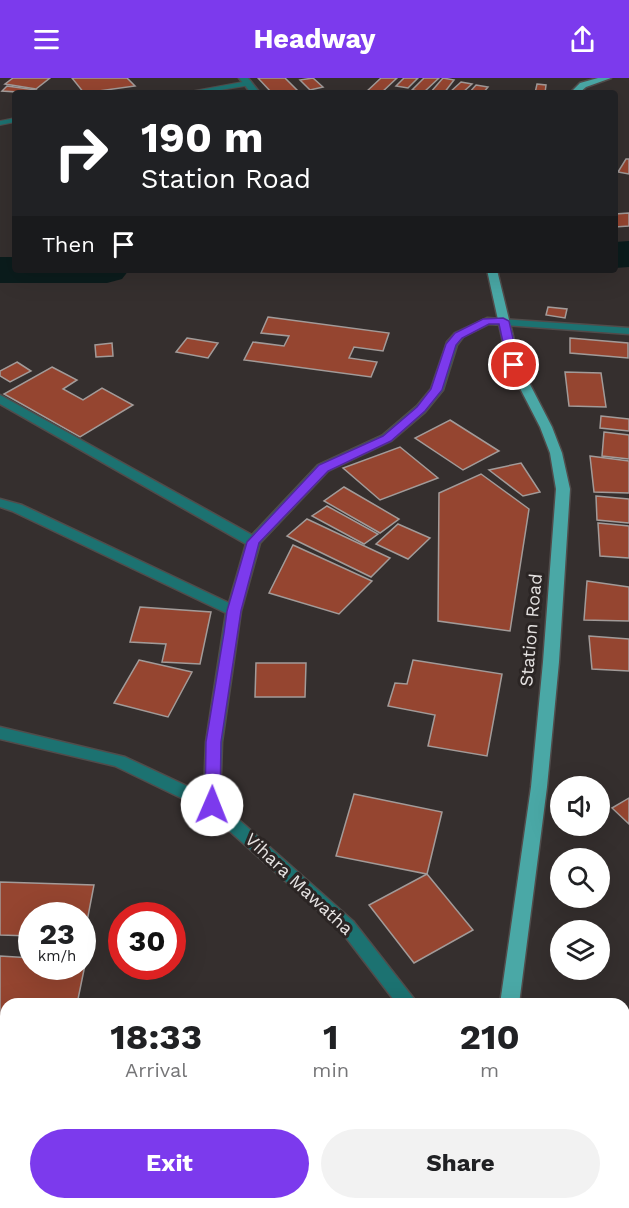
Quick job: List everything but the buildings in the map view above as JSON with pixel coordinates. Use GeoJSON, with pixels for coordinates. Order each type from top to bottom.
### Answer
{"type":"FeatureCollection","features":[{"type":"Feature","properties":{"kind":"main road"},"geometry":{"type":"LineString","coordinates":[[577,90],[583,85],[607,78]]}},
{"type":"Feature","properties":{"kind":"main road","name":"Station Road"},"geometry":{"type":"LineString","coordinates":[[493,273],[514,365],[546,427],[556,453],[563,489],[551,662],[540,776],[510,998]]}},
{"type":"Feature","properties":{"kind":"street"},"geometry":{"type":"LineString","coordinates":[[212,805],[214,742],[234,611],[253,542],[323,468],[387,438],[421,409],[437,390],[451,344],[459,335],[502,314],[629,331]]}},
{"type":"Feature","properties":{"kind":"street"},"geometry":{"type":"LineString","coordinates":[[0,399],[253,542]]}},
{"type":"Feature","properties":{"kind":"street"},"geometry":{"type":"LineString","coordinates":[[0,503],[17,508],[234,611]]}},
{"type":"Feature","properties":{"kind":"street","name":"Vihara Mawatha"},"geometry":{"type":"LineString","coordinates":[[0,733],[119,761],[212,805],[347,926],[404,998]]}},
{"type":"Feature","properties":{"kind":"lane"},"geometry":{"type":"LineString","coordinates":[[200,90],[245,80]]}},
{"type":"Feature","properties":{"kind":"waterway"},"geometry":{"type":"LineString","coordinates":[[618,255],[629,254]]}},
{"type":"Feature","properties":{"kind":"waterway"},"geometry":{"type":"LineString","coordinates":[[0,270],[12,270]]}},
{"type":"Feature","properties":{"kind":"route"},"geometry":{"type":"LineString","coordinates":[[212,805],[214,742],[234,611],[253,542],[323,468],[387,438],[421,409],[437,390],[451,344],[459,335],[487,321],[503,321],[514,365]]}}]}
